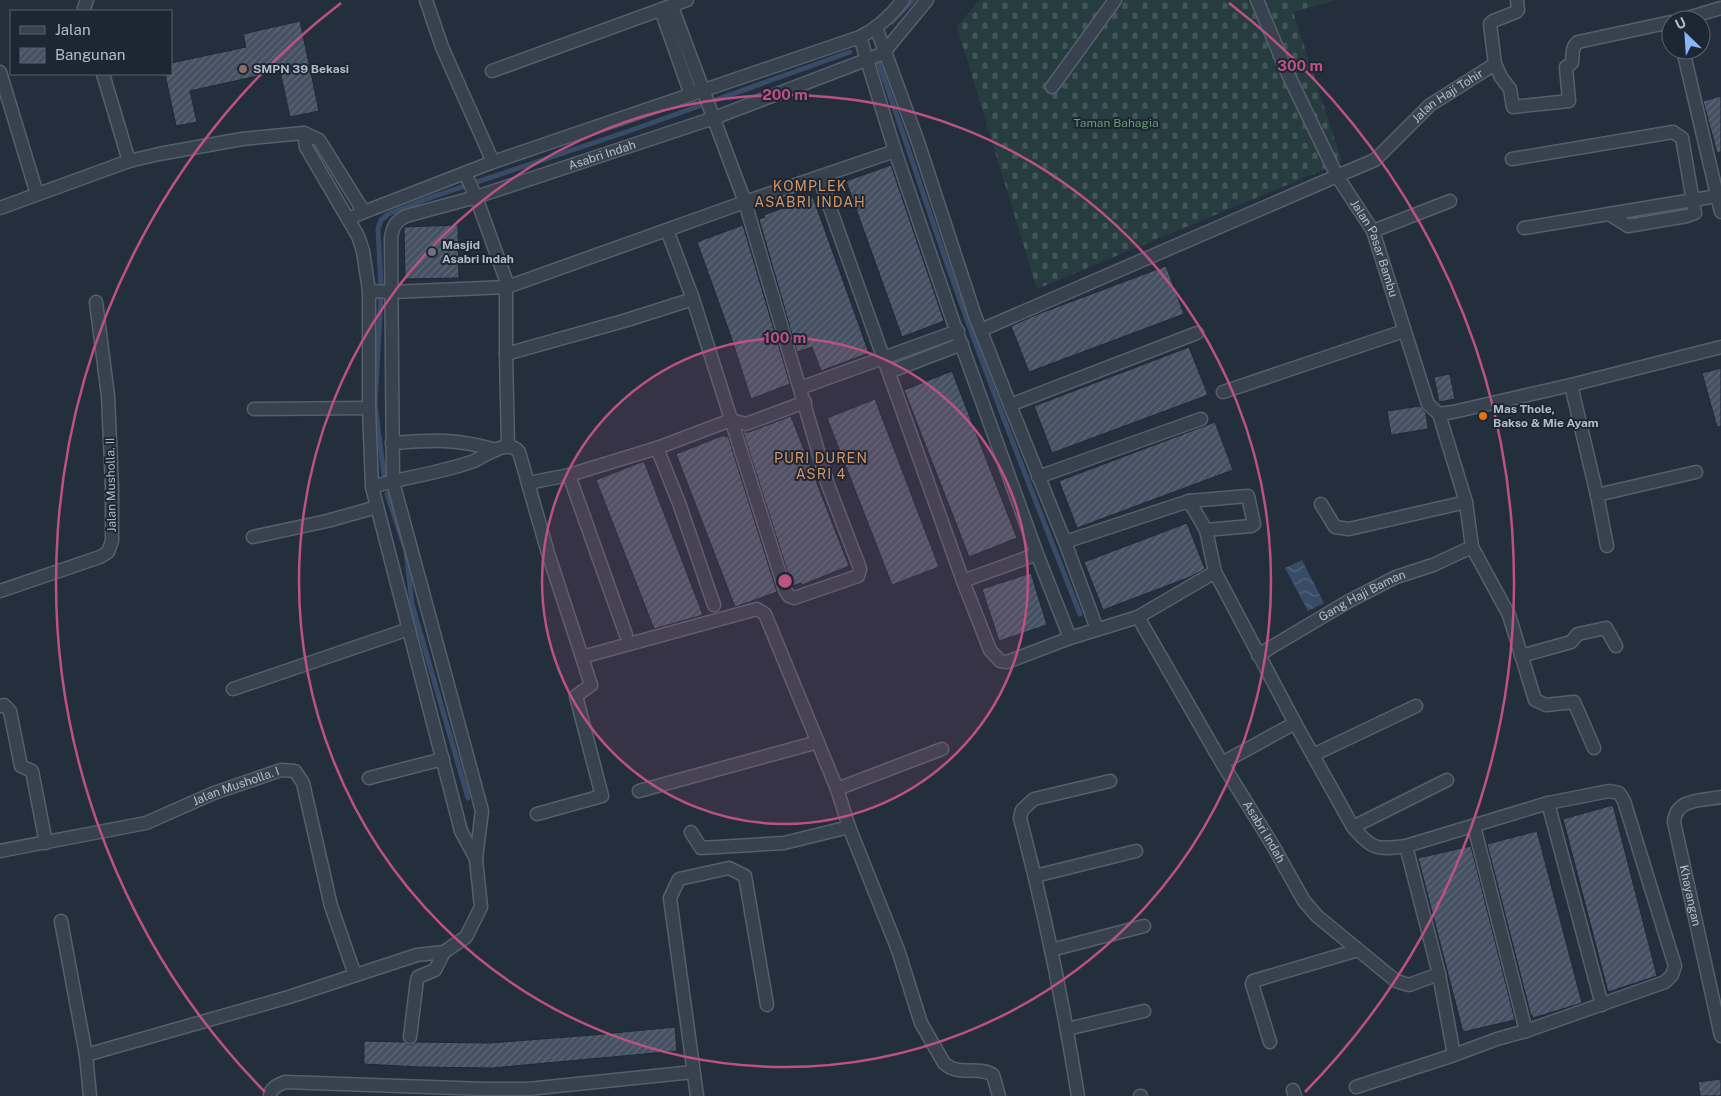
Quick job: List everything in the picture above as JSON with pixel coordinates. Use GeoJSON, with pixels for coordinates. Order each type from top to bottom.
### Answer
{"type":"FeatureCollection","features":[{"type":"Feature","properties":{"kind":"street"},"geometry":{"type":"LineString","coordinates":[[426,0],[442,47],[493,162]]}},
{"type":"Feature","properties":{"kind":"street"},"geometry":{"type":"LineString","coordinates":[[492,71],[687,0]]}},
{"type":"Feature","properties":{"kind":"street"},"geometry":{"type":"LineString","coordinates":[[348,219],[466,175],[493,162],[700,94],[860,37],[885,21],[903,0]]}},
{"type":"Feature","properties":{"kind":"street"},"geometry":{"type":"LineString","coordinates":[[885,51],[927,0]]}},
{"type":"Feature","properties":{"kind":"street"},"geometry":{"type":"LineString","coordinates":[[1052,87],[1115,0]]}},
{"type":"Feature","properties":{"kind":"street","name":"Jalan Pasar Bambu"},"geometry":{"type":"LineString","coordinates":[[1257,0],[1287,72],[1337,176],[1372,231],[1428,404],[1439,414],[1466,502],[1472,547]]}},
{"type":"Feature","properties":{"kind":"street","name":"Jalan Haji Tohir"},"geometry":{"type":"LineString","coordinates":[[1337,176],[1375,160],[1430,105],[1495,64],[1490,24],[1516,12],[1518,10],[1517,0]]}},
{"type":"Feature","properties":{"kind":"street"},"geometry":{"type":"LineString","coordinates":[[667,8],[700,94],[713,114],[745,202],[828,485],[860,569],[858,576],[794,598],[789,596],[785,590],[693,299],[667,230]]}},
{"type":"Feature","properties":{"kind":"street"},"geometry":{"type":"LineString","coordinates":[[1495,64],[1501,77],[1510,89],[1513,107],[1569,101],[1566,67],[1572,63],[1573,46],[1575,44],[1661,24]]}},
{"type":"Feature","properties":{"kind":"street"},"geometry":{"type":"LineString","coordinates":[[876,27],[918,142],[963,322],[962,344],[1037,554],[1070,638]]}},
{"type":"Feature","properties":{"kind":"street"},"geometry":{"type":"LineString","coordinates":[[860,37],[870,58],[895,151],[963,322],[981,330],[1065,542],[1097,629]]}},
{"type":"Feature","properties":{"kind":"street","name":"Asabri Indah"},"geometry":{"type":"LineString","coordinates":[[392,292],[391,238],[393,227],[397,221],[406,216],[713,114],[885,51]]}},
{"type":"Feature","properties":{"kind":"street"},"geometry":{"type":"LineString","coordinates":[[1686,60],[1721,212]]}},
{"type":"Feature","properties":{"kind":"street"},"geometry":{"type":"LineString","coordinates":[[0,72],[37,194]]}},
{"type":"Feature","properties":{"kind":"street"},"geometry":{"type":"LineString","coordinates":[[103,75],[129,161]]}},
{"type":"Feature","properties":{"kind":"street"},"geometry":{"type":"LineString","coordinates":[[1512,159],[1673,132],[1682,138],[1695,212],[1687,216],[1628,226],[1609,214],[1524,228]]}},
{"type":"Feature","properties":{"kind":"street"},"geometry":{"type":"LineString","coordinates":[[0,208],[129,161],[242,139],[304,133],[319,140],[364,212]]}},
{"type":"Feature","properties":{"kind":"street"},"geometry":{"type":"LineString","coordinates":[[304,133],[306,147],[358,236],[362,251],[369,290],[369,408],[372,487],[461,831],[476,859]]}},
{"type":"Feature","properties":{"kind":"street"},"geometry":{"type":"LineString","coordinates":[[369,290],[392,292],[507,287],[819,176],[895,151]]}},
{"type":"Feature","properties":{"kind":"street"},"geometry":{"type":"LineString","coordinates":[[466,175],[475,194],[507,287],[502,448]]}},
{"type":"Feature","properties":{"kind":"street"},"geometry":{"type":"LineString","coordinates":[[819,176],[963,581],[990,650],[1000,661],[1007,662],[1070,638],[1138,617],[1215,572]]}},
{"type":"Feature","properties":{"kind":"street"},"geometry":{"type":"LineString","coordinates":[[981,330],[1337,176]]}},
{"type":"Feature","properties":{"kind":"street"},"geometry":{"type":"LineString","coordinates":[[1693,200],[1717,196]]}},
{"type":"Feature","properties":{"kind":"street"},"geometry":{"type":"LineString","coordinates":[[1372,231],[1450,201]]}},
{"type":"Feature","properties":{"kind":"street"},"geometry":{"type":"LineString","coordinates":[[86,1055],[289,997],[418,955],[444,952],[466,937],[481,907],[476,859],[482,811],[393,482],[392,292]]}},
{"type":"Feature","properties":{"kind":"street"},"geometry":{"type":"LineString","coordinates":[[506,354],[693,299]]}},
{"type":"Feature","properties":{"kind":"street","name":"Jalan Musholla. II"},"geometry":{"type":"LineString","coordinates":[[0,591],[100,557],[108,552],[112,541],[108,396],[96,302]]}},
{"type":"Feature","properties":{"kind":"street"},"geometry":{"type":"LineString","coordinates":[[800,388],[883,358],[963,322]]}},
{"type":"Feature","properties":{"kind":"street"},"geometry":{"type":"LineString","coordinates":[[1223,392],[1404,331]]}},
{"type":"Feature","properties":{"kind":"street"},"geometry":{"type":"LineString","coordinates":[[1010,405],[1197,333]]}},
{"type":"Feature","properties":{"kind":"street"},"geometry":{"type":"LineString","coordinates":[[889,372],[962,344]]}},
{"type":"Feature","properties":{"kind":"street"},"geometry":{"type":"LineString","coordinates":[[1439,414],[1571,385],[1721,347]]}},
{"type":"Feature","properties":{"kind":"street"},"geometry":{"type":"LineString","coordinates":[[1571,385],[1597,495],[1606,546]]}},
{"type":"Feature","properties":{"kind":"street"},"geometry":{"type":"LineString","coordinates":[[528,483],[569,475],[657,448],[731,420],[746,424],[805,402]]}},
{"type":"Feature","properties":{"kind":"street"},"geometry":{"type":"LineString","coordinates":[[254,409],[369,408]]}},
{"type":"Feature","properties":{"kind":"street"},"geometry":{"type":"LineString","coordinates":[[1038,477],[1201,420]]}},
{"type":"Feature","properties":{"kind":"street"},"geometry":{"type":"LineString","coordinates":[[392,443],[441,440],[516,448],[519,452],[550,561],[590,685],[576,696],[602,796],[537,814]]}},
{"type":"Feature","properties":{"kind":"street"},"geometry":{"type":"LineString","coordinates":[[372,487],[437,472],[474,460],[502,448]]}},
{"type":"Feature","properties":{"kind":"street"},"geometry":{"type":"LineString","coordinates":[[657,448],[679,503],[714,605]]}},
{"type":"Feature","properties":{"kind":"street"},"geometry":{"type":"LineString","coordinates":[[1597,495],[1696,472]]}},
{"type":"Feature","properties":{"kind":"street"},"geometry":{"type":"LineString","coordinates":[[569,475],[626,635]]}},
{"type":"Feature","properties":{"kind":"street"},"geometry":{"type":"LineString","coordinates":[[1065,542],[1189,501],[1248,496],[1254,524],[1251,526],[1206,530]]}},
{"type":"Feature","properties":{"kind":"street"},"geometry":{"type":"LineString","coordinates":[[1189,501],[1206,530],[1215,572],[1295,723],[1354,827],[1365,842],[1378,848],[1406,846],[1548,803],[1609,791],[1620,793],[1675,966],[1672,975],[1665,982],[1526,1031],[1356,1087]]}},
{"type":"Feature","properties":{"kind":"street"},"geometry":{"type":"LineString","coordinates":[[1321,504],[1335,528],[1349,529],[1466,502]]}},
{"type":"Feature","properties":{"kind":"street"},"geometry":{"type":"LineString","coordinates":[[253,537],[327,521],[377,507]]}},
{"type":"Feature","properties":{"kind":"street"},"geometry":{"type":"LineString","coordinates":[[1472,547],[1509,615],[1535,700],[1546,705],[1574,702],[1594,748]]}},
{"type":"Feature","properties":{"kind":"street","name":"Gang Haji Baman"},"geometry":{"type":"LineString","coordinates":[[1258,655],[1372,589],[1396,577],[1433,565],[1472,547]]}},
{"type":"Feature","properties":{"kind":"street"},"geometry":{"type":"LineString","coordinates":[[963,581],[1037,554]]}},
{"type":"Feature","properties":{"kind":"street"},"geometry":{"type":"LineString","coordinates":[[582,657],[757,609],[765,614],[837,789],[849,827],[898,950],[921,1023],[944,1063],[956,1070],[986,1070],[993,1075],[998,1096]]}},
{"type":"Feature","properties":{"kind":"street","name":"Asabri Indah"},"geometry":{"type":"LineString","coordinates":[[1138,617],[1304,901],[1316,916],[1396,980],[1404,984],[1409,985],[1439,974]]}},
{"type":"Feature","properties":{"kind":"street"},"geometry":{"type":"LineString","coordinates":[[1521,656],[1571,642],[1578,634],[1606,628],[1616,646]]}},
{"type":"Feature","properties":{"kind":"street"},"geometry":{"type":"LineString","coordinates":[[233,689],[409,629]]}},
{"type":"Feature","properties":{"kind":"street"},"geometry":{"type":"LineString","coordinates":[[0,706],[4,705],[10,711],[21,766],[32,771],[46,843]]}},
{"type":"Feature","properties":{"kind":"street"},"geometry":{"type":"LineString","coordinates":[[1313,755],[1416,706]]}},
{"type":"Feature","properties":{"kind":"street"},"geometry":{"type":"LineString","coordinates":[[1222,763],[1295,723]]}},
{"type":"Feature","properties":{"kind":"street"},"geometry":{"type":"LineString","coordinates":[[639,791],[818,742]]}},
{"type":"Feature","properties":{"kind":"street"},"geometry":{"type":"LineString","coordinates":[[837,789],[942,749]]}},
{"type":"Feature","properties":{"kind":"street"},"geometry":{"type":"LineString","coordinates":[[369,778],[443,759]]}},
{"type":"Feature","properties":{"kind":"street","name":"Jalan Musholla. I"},"geometry":{"type":"LineString","coordinates":[[0,851],[146,823],[214,793],[281,770],[295,771],[303,783],[331,906],[355,975]]}},
{"type":"Feature","properties":{"kind":"street"},"geometry":{"type":"LineString","coordinates":[[1078,1096],[1068,1030],[1035,876],[1020,818],[1022,810],[1034,799],[1110,780]]}},
{"type":"Feature","properties":{"kind":"street"},"geometry":{"type":"LineString","coordinates":[[1354,827],[1447,780]]}},
{"type":"Feature","properties":{"kind":"street","name":"Khayangan"},"geometry":{"type":"LineString","coordinates":[[1721,797],[1683,804],[1675,812],[1674,822],[1721,1036]]}},
{"type":"Feature","properties":{"kind":"street"},"geometry":{"type":"LineString","coordinates":[[1548,803],[1602,1005]]}},
{"type":"Feature","properties":{"kind":"street"},"geometry":{"type":"LineString","coordinates":[[1474,826],[1526,1031]]}},
{"type":"Feature","properties":{"kind":"street"},"geometry":{"type":"LineString","coordinates":[[691,832],[701,848],[784,844],[849,827]]}},
{"type":"Feature","properties":{"kind":"street"},"geometry":{"type":"LineString","coordinates":[[1406,846],[1439,974],[1454,1055]]}},
{"type":"Feature","properties":{"kind":"street"},"geometry":{"type":"LineString","coordinates":[[1035,876],[1136,851]]}},
{"type":"Feature","properties":{"kind":"street"},"geometry":{"type":"LineString","coordinates":[[697,1096],[670,898],[679,879],[729,868],[745,876],[767,1005]]}},
{"type":"Feature","properties":{"kind":"street"},"geometry":{"type":"LineString","coordinates":[[60,921],[86,1055],[90,1096]]}},
{"type":"Feature","properties":{"kind":"street"},"geometry":{"type":"LineString","coordinates":[[1051,950],[1144,926]]}},
{"type":"Feature","properties":{"kind":"street"},"geometry":{"type":"LineString","coordinates":[[1270,1042],[1252,984],[1253,981],[1358,950]]}},
{"type":"Feature","properties":{"kind":"street"},"geometry":{"type":"LineString","coordinates":[[410,1037],[418,977],[435,970],[444,952]]}},
{"type":"Feature","properties":{"kind":"street"},"geometry":{"type":"LineString","coordinates":[[1068,1030],[1144,1011]]}},
{"type":"Feature","properties":{"kind":"street"},"geometry":{"type":"LineString","coordinates":[[270,1096],[270,1093],[276,1086],[285,1082],[487,1093],[694,1072]]}},
{"type":"Feature","properties":{"kind":"green space","name":"Taman Bahagia"},"geometry":{"type":"Polygon","coordinates":[[[979,0],[1335,0],[1293,12],[1342,162],[1037,289],[957,27],[979,0]]]}},
{"type":"Feature","properties":{"kind":"water"},"geometry":{"type":"Polygon","coordinates":[[[1302,560],[1324,603],[1308,611],[1285,568],[1302,560]]]}},
{"type":"Feature","properties":{"kind":"building"},"geometry":{"type":"Polygon","coordinates":[[[300,21],[319,111],[290,117],[280,71],[190,91],[197,122],[176,126],[165,75],[172,75],[172,63],[246,47],[243,34],[300,21]]]}},
{"type":"Feature","properties":{"kind":"building"},"geometry":{"type":"Polygon","coordinates":[[[1721,96],[1721,152],[1717,153],[1703,101],[1721,96]]]}},
{"type":"Feature","properties":{"kind":"building"},"geometry":{"type":"Polygon","coordinates":[[[891,165],[944,321],[902,337],[846,181],[891,165]]]}},
{"type":"Feature","properties":{"kind":"building"},"geometry":{"type":"Polygon","coordinates":[[[813,197],[869,353],[821,371],[812,347],[797,352],[759,219],[765,217],[764,215],[813,197]]]}},
{"type":"Feature","properties":{"kind":"building","name":"Masjid Asabri Indah"},"geometry":{"type":"Polygon","coordinates":[[[458,225],[459,278],[405,279],[404,227],[458,225]]]}},
{"type":"Feature","properties":{"kind":"building"},"geometry":{"type":"Polygon","coordinates":[[[743,225],[790,384],[751,399],[697,242],[743,225]]]}},
{"type":"Feature","properties":{"kind":"building"},"geometry":{"type":"Polygon","coordinates":[[[1166,266],[1184,314],[1029,372],[1011,326],[1166,266]]]}},
{"type":"Feature","properties":{"kind":"building"},"geometry":{"type":"Polygon","coordinates":[[[1189,347],[1208,395],[1052,453],[1034,406],[1189,347]]]}},
{"type":"Feature","properties":{"kind":"building"},"geometry":{"type":"Polygon","coordinates":[[[1721,368],[1721,426],[1717,427],[1702,373],[1721,368]]]}},
{"type":"Feature","properties":{"kind":"building"},"geometry":{"type":"Polygon","coordinates":[[[952,371],[1017,538],[969,557],[904,390],[952,371]]]}},
{"type":"Feature","properties":{"kind":"building"},"geometry":{"type":"Polygon","coordinates":[[[1450,374],[1455,399],[1439,402],[1434,377],[1450,374]]]}},
{"type":"Feature","properties":{"kind":"building"},"geometry":{"type":"Polygon","coordinates":[[[875,399],[939,567],[892,585],[827,418],[875,399]]]}},
{"type":"Feature","properties":{"kind":"building"},"geometry":{"type":"Polygon","coordinates":[[[1420,406],[1426,413],[1428,429],[1391,435],[1387,411],[1420,406]]]}},
{"type":"Feature","properties":{"kind":"building"},"geometry":{"type":"Polygon","coordinates":[[[791,416],[849,566],[802,585],[801,583],[792,586],[743,432],[749,432],[791,416]]]}},
{"type":"Feature","properties":{"kind":"building"},"geometry":{"type":"Polygon","coordinates":[[[1215,422],[1233,470],[1077,528],[1059,481],[1215,422]]]}},
{"type":"Feature","properties":{"kind":"building"},"geometry":{"type":"Polygon","coordinates":[[[724,435],[725,437],[728,436],[777,592],[735,607],[676,454],[724,435]]]}},
{"type":"Feature","properties":{"kind":"building"},"geometry":{"type":"Polygon","coordinates":[[[644,461],[703,615],[654,629],[596,480],[644,461]]]}},
{"type":"Feature","properties":{"kind":"building"},"geometry":{"type":"Polygon","coordinates":[[[1187,523],[1205,569],[1190,577],[1103,610],[1084,562],[1187,523]]]}},
{"type":"Feature","properties":{"kind":"building"},"geometry":{"type":"Polygon","coordinates":[[[1031,573],[1047,625],[999,641],[982,589],[1031,573]]]}},
{"type":"Feature","properties":{"kind":"building"},"geometry":{"type":"Polygon","coordinates":[[[1613,805],[1657,976],[1608,992],[1563,819],[1613,805]]]}},
{"type":"Feature","properties":{"kind":"building"},"geometry":{"type":"Polygon","coordinates":[[[1537,831],[1582,1003],[1533,1018],[1487,844],[1537,831]]]}},
{"type":"Feature","properties":{"kind":"building"},"geometry":{"type":"Polygon","coordinates":[[[1471,846],[1515,1020],[1463,1032],[1418,858],[1471,846]]]}},
{"type":"Feature","properties":{"kind":"building"},"geometry":{"type":"Polygon","coordinates":[[[675,1027],[677,1051],[492,1068],[364,1064],[364,1041],[404,1042],[410,1045],[416,1042],[490,1043],[675,1027]]]}},
{"type":"Feature","properties":{"kind":"building"},"geometry":{"type":"Polygon","coordinates":[[[1721,1079],[1721,1096],[1700,1096],[1698,1082],[1721,1079]]]}},
{"type":"Feature","properties":{"kind":"waterway"},"geometry":{"type":"LineString","coordinates":[[892,22],[913,0]]}},
{"type":"Feature","properties":{"kind":"waterway"},"geometry":{"type":"LineString","coordinates":[[381,287],[378,229],[381,220],[388,214],[850,52]]}},
{"type":"Feature","properties":{"kind":"waterway"},"geometry":{"type":"LineString","coordinates":[[877,59],[971,332],[1080,614]]}},
{"type":"Feature","properties":{"kind":"waterway"},"geometry":{"type":"LineString","coordinates":[[381,296],[375,404],[384,475]]}},
{"type":"Feature","properties":{"kind":"waterway"},"geometry":{"type":"LineString","coordinates":[[387,494],[406,551],[412,604],[468,798]]}},
{"type":"Feature","properties":{"kind":"place","name":"SMPN 39 Bekasi"},"geometry":{"type":"Point","coordinates":[243,69]}},
{"type":"Feature","properties":{"kind":"place","name":"Masjid Asabri Indah"},"geometry":{"type":"Point","coordinates":[432,252]}},
{"type":"Feature","properties":{"kind":"place","name":"Mas Thole, Bakso & Mie Ayam"},"geometry":{"type":"Point","coordinates":[1483,416]}},
{"type":"Feature","properties":{"kind":"district","name":"KOMPLEK ASABRI INDAH"},"geometry":{"type":"Point","coordinates":[810,194]}},
{"type":"Feature","properties":{"kind":"district","name":"PURI DUREN ASRI 4"},"geometry":{"type":"Point","coordinates":[821,466]}}]}
